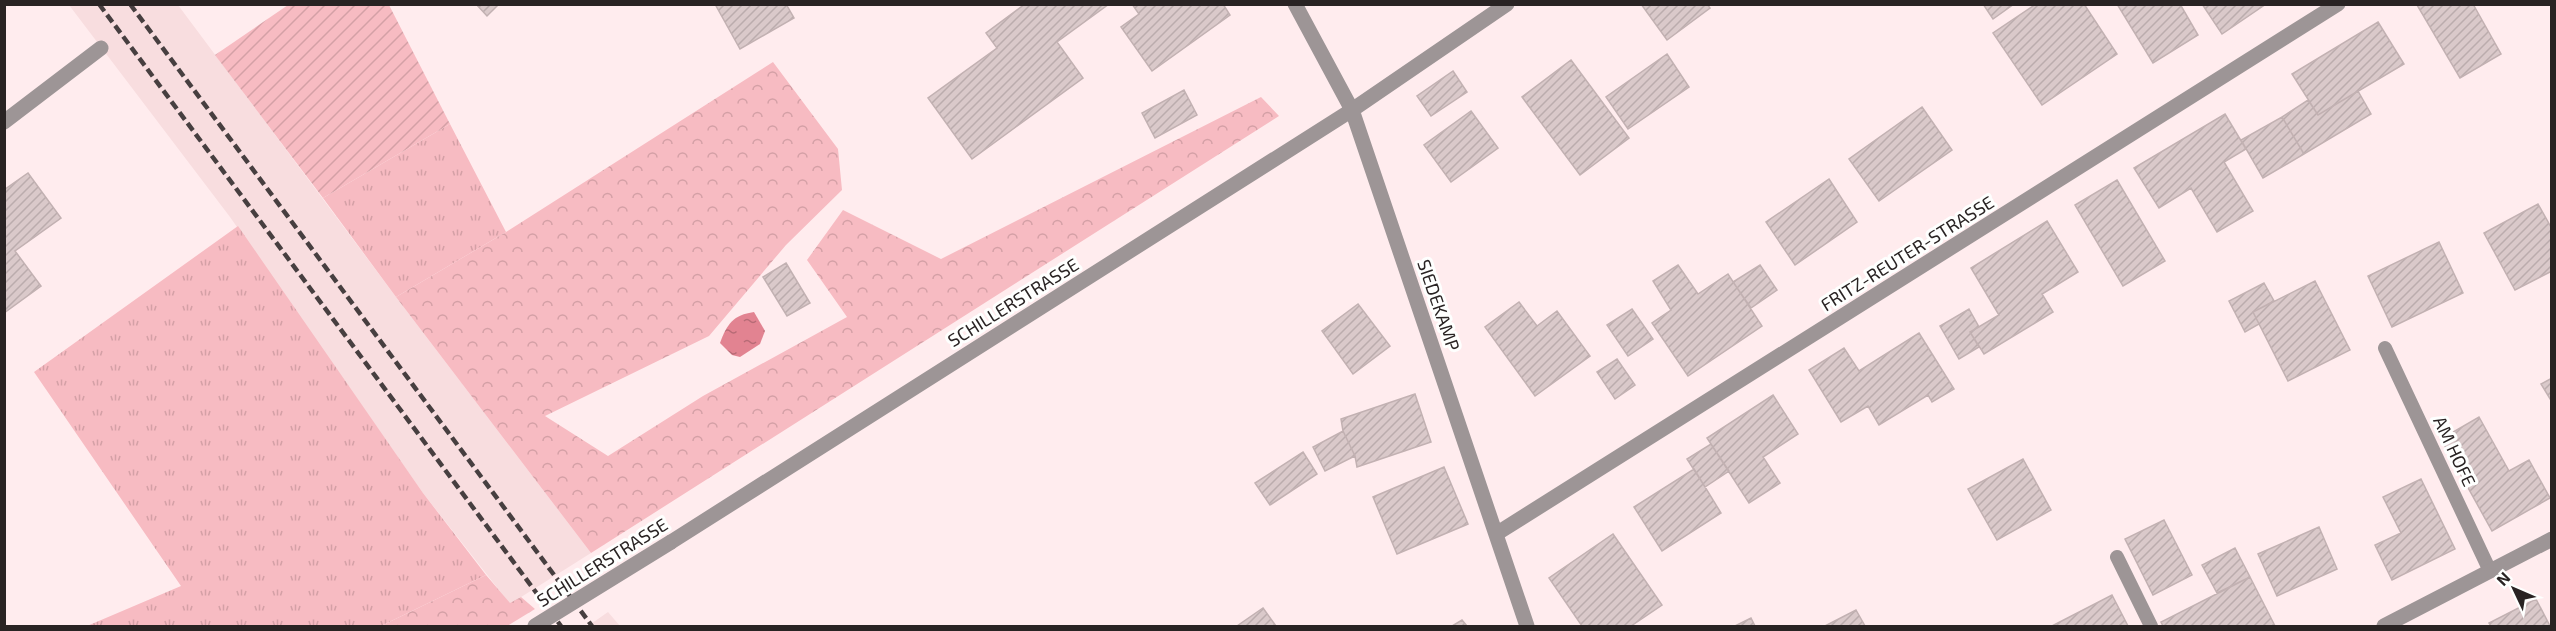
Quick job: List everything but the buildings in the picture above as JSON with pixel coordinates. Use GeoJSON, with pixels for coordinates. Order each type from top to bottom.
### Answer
{"type":"FeatureCollection","features":[{"type":"Feature","properties":{"kind":"street","name":"SIEDEKAMP"},"geometry":{"type":"LineString","coordinates":[[1295,4],[1352,110],[1527,627]]}},
{"type":"Feature","properties":{"kind":"street","name":"SCHILLERSTRASSE"},"geometry":{"type":"LineString","coordinates":[[535,627],[1352,110],[1507,4]]}},
{"type":"Feature","properties":{"kind":"street","name":"FRITZ-REUTER-STRASSE"},"geometry":{"type":"LineString","coordinates":[[1496,534],[2338,4]]}},
{"type":"Feature","properties":{"kind":"street"},"geometry":{"type":"LineString","coordinates":[[4,122],[101,48]]}},
{"type":"Feature","properties":{"kind":"street"},"geometry":{"type":"LineString","coordinates":[[2384,627],[2552,539]]}},
{"type":"Feature","properties":{"kind":"lane","name":"AM HOFE"},"geometry":{"type":"LineString","coordinates":[[2385,348],[2490,571]]}},
{"type":"Feature","properties":{"kind":"lane"},"geometry":{"type":"LineString","coordinates":[[2116,557],[2151,627]]}},
{"type":"Feature","properties":{"kind":"shaded area"},"geometry":{"type":"Polygon","coordinates":[[[69,5],[178,5],[591,553],[510,604],[423,493],[230,217],[69,5]]]}},
{"type":"Feature","properties":{"kind":"shaded area"},"geometry":{"type":"Polygon","coordinates":[[[608,612],[620,626],[588,626],[608,612]]]}},
{"type":"Feature","properties":{"kind":"green space"},"geometry":{"type":"Polygon","coordinates":[[[288,5],[389,5],[450,124],[323,198],[215,55],[288,5]]]}},
{"type":"Feature","properties":{"kind":"green space"},"geometry":{"type":"Polygon","coordinates":[[[773,62],[838,149],[842,190],[786,245],[709,336],[545,416],[608,456],[703,396],[847,317],[807,260],[843,210],[941,259],[1261,97],[1279,116],[591,553],[396,297],[506,232],[773,62]]]}},
{"type":"Feature","properties":{"kind":"green space"},"geometry":{"type":"Polygon","coordinates":[[[450,124],[506,232],[396,297],[323,198],[450,124]]]}},
{"type":"Feature","properties":{"kind":"green space"},"geometry":{"type":"Polygon","coordinates":[[[238,226],[423,493],[486,575],[381,626],[87,626],[181,586],[34,372],[238,226]]]}},
{"type":"Feature","properties":{"kind":"green space"},"geometry":{"type":"Polygon","coordinates":[[[486,575],[510,603],[521,597],[535,609],[507,626],[381,626],[486,575]]]}},
{"type":"Feature","properties":{"kind":"water"},"geometry":{"type":"Polygon","coordinates":[[[754,312],[765,331],[760,344],[740,357],[732,355],[720,343],[725,331],[736,318],[754,312]]]}},
{"type":"Feature","properties":{"kind":"railway"},"geometry":{"type":"LineString","coordinates":[[99,4],[561,626]]}},
{"type":"Feature","properties":{"kind":"railway"},"geometry":{"type":"LineString","coordinates":[[130,4],[592,626]]}}]}
